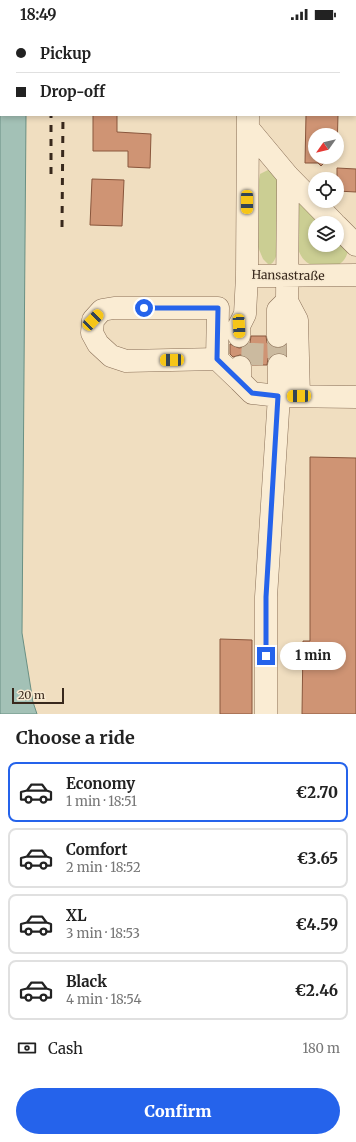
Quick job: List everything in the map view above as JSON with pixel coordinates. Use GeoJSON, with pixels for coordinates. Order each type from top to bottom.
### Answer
{"type":"FeatureCollection","features":[{"type":"Feature","properties":{"kind":"street","name":"Hansastraße"},"geometry":{"type":"LineString","coordinates":[[248,122],[288,176],[327,216]]}},
{"type":"Feature","properties":{"kind":"street","name":"Hansastraße"},"geometry":{"type":"LineString","coordinates":[[248,122],[247,276],[288,277],[356,275]]}},
{"type":"Feature","properties":{"kind":"street"},"geometry":{"type":"LineString","coordinates":[[266,714],[266,597],[297,320],[287,302],[288,176]]}},
{"type":"Feature","properties":{"kind":"street"},"geometry":{"type":"LineString","coordinates":[[344,233],[356,245]]}},
{"type":"Feature","properties":{"kind":"street"},"geometry":{"type":"LineString","coordinates":[[246,336],[253,324],[246,310],[247,276]]}},
{"type":"Feature","properties":{"kind":"street"},"geometry":{"type":"LineString","coordinates":[[278,336],[278,310],[287,302]]}},
{"type":"Feature","properties":{"kind":"street"},"geometry":{"type":"LineString","coordinates":[[246,310],[218,308],[114,308],[102,310],[93,320],[92,333],[98,344],[111,356],[126,361],[217,359],[246,376],[289,396],[356,397]]}},
{"type":"Feature","properties":{"kind":"street"},"geometry":{"type":"LineString","coordinates":[[217,359],[218,308]]}},
{"type":"Feature","properties":{"kind":"street"},"geometry":{"type":"LineString","coordinates":[[279,365],[289,396]]}},
{"type":"Feature","properties":{"kind":"green space"},"geometry":{"type":"Polygon","coordinates":[[[268,170],[271,171],[278,180],[279,211],[278,250],[275,259],[271,264],[268,264],[263,259],[258,247],[259,180],[260,174],[268,170]]]}},
{"type":"Feature","properties":{"kind":"green space"},"geometry":{"type":"Polygon","coordinates":[[[295,196],[319,216],[308,216],[308,252],[344,252],[344,244],[348,251],[346,257],[335,266],[313,265],[306,261],[300,255],[297,246],[295,196]]]}},
{"type":"Feature","properties":{"kind":"water"},"geometry":{"type":"Polygon","coordinates":[[[0,116],[26,116],[22,633],[33,702],[37,714],[0,714],[0,116]]]}},
{"type":"Feature","properties":{"kind":"building"},"geometry":{"type":"Polygon","coordinates":[[[93,116],[117,116],[117,132],[151,134],[150,168],[128,167],[128,151],[93,151],[93,116]]]}},
{"type":"Feature","properties":{"kind":"building"},"geometry":{"type":"Polygon","coordinates":[[[306,116],[338,116],[338,128],[308,128],[308,163],[305,163],[306,116]]]}},
{"type":"Feature","properties":{"kind":"building"},"geometry":{"type":"Polygon","coordinates":[[[337,168],[356,169],[356,192],[344,191],[344,172],[337,172],[337,168]]]}},
{"type":"Feature","properties":{"kind":"building"},"geometry":{"type":"Polygon","coordinates":[[[92,179],[124,180],[122,226],[90,225],[92,179]]]}},
{"type":"Feature","properties":{"kind":"building"},"geometry":{"type":"Polygon","coordinates":[[[251,336],[266,336],[267,343],[272,347],[278,348],[285,346],[285,354],[273,354],[268,358],[267,365],[252,365],[251,360],[246,356],[240,355],[233,357],[230,354],[230,344],[239,348],[245,347],[250,343],[251,336]]]}},
{"type":"Feature","properties":{"kind":"building"},"geometry":{"type":"Polygon","coordinates":[[[310,457],[356,458],[356,714],[302,714],[303,641],[310,641],[310,457]]]}},
{"type":"Feature","properties":{"kind":"building"},"geometry":{"type":"Polygon","coordinates":[[[220,639],[252,640],[252,714],[220,714],[220,639]]]}},
{"type":"Feature","properties":{"kind":"tunnel"},"geometry":{"type":"LineString","coordinates":[[252,365],[253,336]]}},
{"type":"Feature","properties":{"kind":"tunnel"},"geometry":{"type":"LineString","coordinates":[[278,336],[279,365]]}},
{"type":"Feature","properties":{"kind":"railway"},"geometry":{"type":"LineString","coordinates":[[51,116],[51,174]]}},
{"type":"Feature","properties":{"kind":"railway"},"geometry":{"type":"LineString","coordinates":[[62,227],[63,116]]}},
{"type":"Feature","properties":{"kind":"route"},"geometry":{"type":"LineString","coordinates":[[144,308],[218,308],[217,359],[252,393],[278,396],[266,597],[266,656]]}}]}
